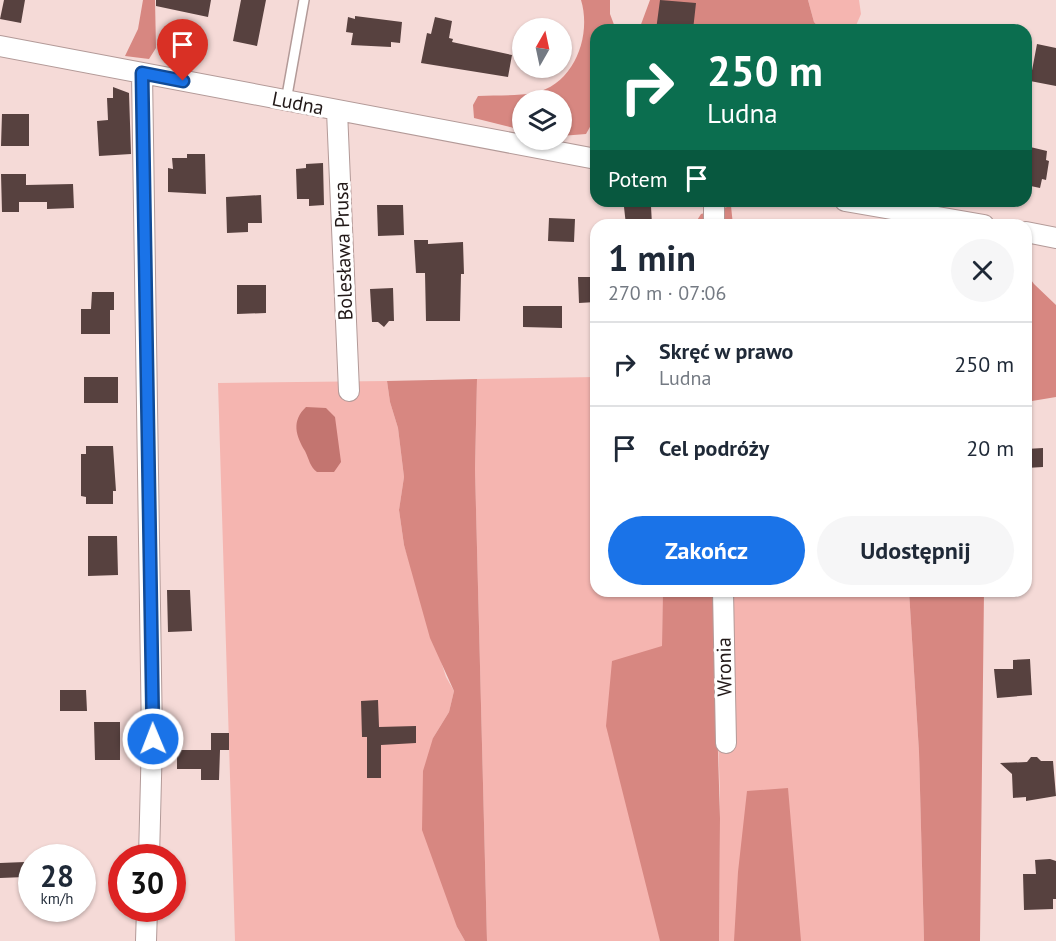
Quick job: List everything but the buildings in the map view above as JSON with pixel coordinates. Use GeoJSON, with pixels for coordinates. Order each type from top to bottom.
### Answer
{"type":"FeatureCollection","features":[{"type":"Feature","properties":{"kind":"street","name":"Ludna"},"geometry":{"type":"LineString","coordinates":[[0,46],[590,158]]}},
{"type":"Feature","properties":{"kind":"street"},"geometry":{"type":"LineString","coordinates":[[142,73],[153,739],[149,844]]}},
{"type":"Feature","properties":{"kind":"street","name":"Bolesława Prusa"},"geometry":{"type":"LineString","coordinates":[[337,111],[349,391]]}},
{"type":"Feature","properties":{"kind":"street"},"geometry":{"type":"LineString","coordinates":[[880,207],[949,219]]}},
{"type":"Feature","properties":{"kind":"street"},"geometry":{"type":"LineString","coordinates":[[1032,233],[1056,238]]}},
{"type":"Feature","properties":{"kind":"street","name":"Wronia"},"geometry":{"type":"LineString","coordinates":[[723,597],[726,743]]}},
{"type":"Feature","properties":{"kind":"street"},"geometry":{"type":"LineString","coordinates":[[146,941],[147,922]]}},
{"type":"Feature","properties":{"kind":"lane"},"geometry":{"type":"LineString","coordinates":[[286,101],[304,0]]}},
{"type":"Feature","properties":{"kind":"shaded area"},"geometry":{"type":"Polygon","coordinates":[[[143,0],[155,0],[156,48],[149,59],[125,56],[138,29],[143,0]]]}},
{"type":"Feature","properties":{"kind":"shaded area"},"geometry":{"type":"Polygon","coordinates":[[[581,0],[610,0],[610,14],[614,24],[590,24],[590,127],[586,134],[572,135],[572,90],[542,90],[562,78],[572,78],[572,65],[582,43],[584,29],[581,0]]]}},
{"type":"Feature","properties":{"kind":"shaded area"},"geometry":{"type":"Polygon","coordinates":[[[650,0],[808,0],[816,24],[641,24],[650,0]]]}},
{"type":"Feature","properties":{"kind":"shaded area"},"geometry":{"type":"Polygon","coordinates":[[[808,0],[859,0],[861,14],[857,24],[816,24],[808,0]]]}},
{"type":"Feature","properties":{"kind":"shaded area"},"geometry":{"type":"Polygon","coordinates":[[[512,95],[512,128],[474,118],[473,105],[478,96],[512,95]]]}},
{"type":"Feature","properties":{"kind":"shaded area"},"geometry":{"type":"Polygon","coordinates":[[[731,207],[732,219],[698,219],[701,214],[731,207]]]}},
{"type":"Feature","properties":{"kind":"shaded area"},"geometry":{"type":"Polygon","coordinates":[[[1032,281],[1056,305],[1056,397],[1032,401],[1032,281]]]}},
{"type":"Feature","properties":{"kind":"shaded area"},"geometry":{"type":"Polygon","coordinates":[[[590,377],[590,597],[663,597],[660,941],[487,941],[475,469],[477,379],[590,377]]]}},
{"type":"Feature","properties":{"kind":"shaded area"},"geometry":{"type":"Polygon","coordinates":[[[477,379],[475,469],[487,941],[465,941],[457,927],[422,830],[423,771],[433,738],[449,712],[454,691],[430,638],[404,545],[399,510],[404,477],[398,428],[390,402],[387,381],[477,379]]]}},
{"type":"Feature","properties":{"kind":"shaded area"},"geometry":{"type":"Polygon","coordinates":[[[387,381],[390,402],[398,428],[404,477],[399,510],[404,545],[446,677],[454,691],[449,712],[433,738],[457,927],[465,941],[235,941],[218,383],[387,381]]]}},
{"type":"Feature","properties":{"kind":"shaded area"},"geometry":{"type":"Polygon","coordinates":[[[306,407],[326,408],[335,417],[341,462],[334,472],[317,472],[299,440],[296,429],[298,418],[306,407]]]}},
{"type":"Feature","properties":{"kind":"shaded area"},"geometry":{"type":"Polygon","coordinates":[[[663,597],[713,597],[720,818],[719,941],[660,941],[606,726],[612,661],[662,646],[663,597]]]}},
{"type":"Feature","properties":{"kind":"shaded area"},"geometry":{"type":"Polygon","coordinates":[[[713,597],[909,597],[919,752],[924,941],[719,941],[720,795],[713,597]]]}},
{"type":"Feature","properties":{"kind":"shaded area"},"geometry":{"type":"Polygon","coordinates":[[[909,597],[984,597],[980,941],[924,941],[919,752],[909,597]]]}},
{"type":"Feature","properties":{"kind":"shaded area"},"geometry":{"type":"Polygon","coordinates":[[[788,788],[801,941],[734,941],[738,872],[747,791],[788,788]]]}},
{"type":"Feature","properties":{"kind":"route"},"geometry":{"type":"LineString","coordinates":[[153,739],[142,73],[183,81]]}}]}
